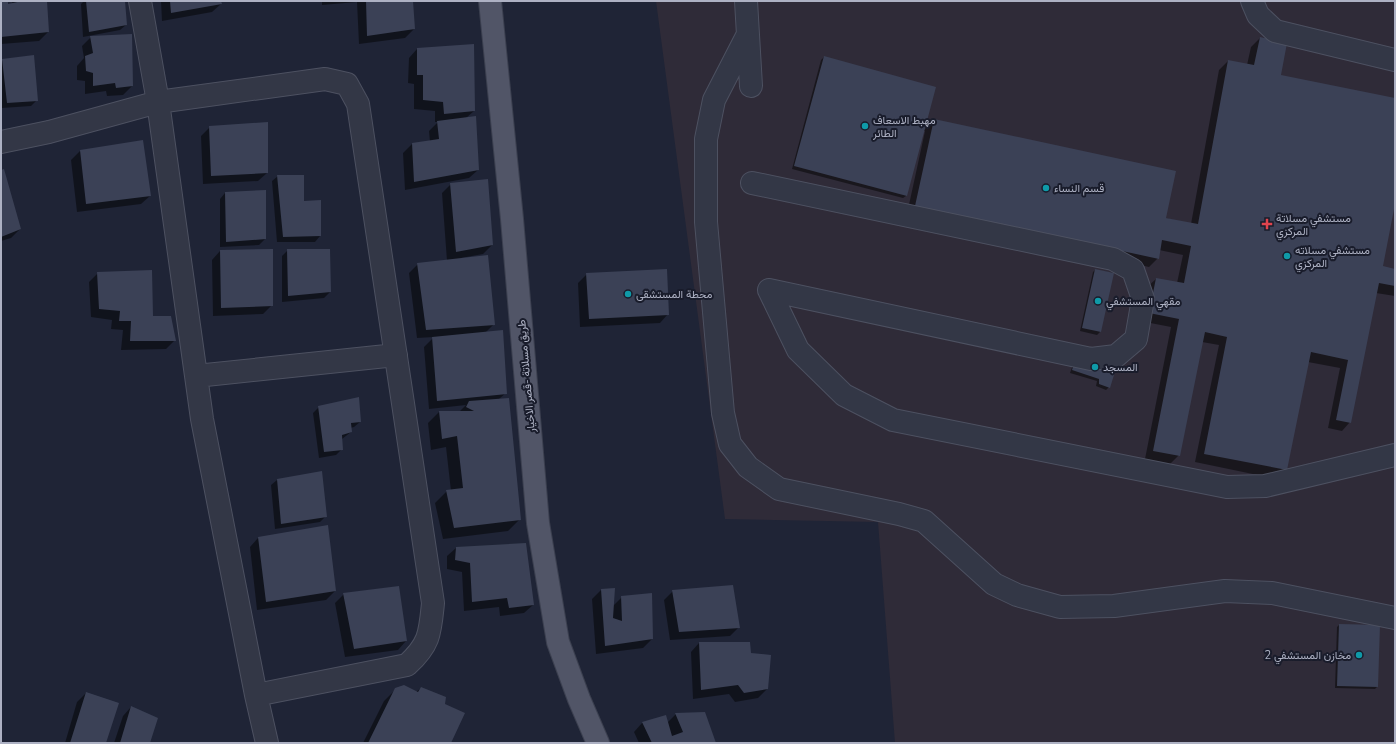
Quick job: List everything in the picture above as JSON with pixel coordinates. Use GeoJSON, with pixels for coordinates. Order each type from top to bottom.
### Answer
{"type":"FeatureCollection","features":[{"type":"Feature","properties":{"kind":"main road","name":"طريق مسلاتة -قصر الاخيار"},"geometry":{"type":"LineString","coordinates":[[490,1],[512,219],[538,523],[558,642],[579,699],[598,743]]}},
{"type":"Feature","properties":{"kind":"street"},"geometry":{"type":"LineString","coordinates":[[140,1],[158,102],[202,418],[256,695],[267,743]]}},
{"type":"Feature","properties":{"kind":"street"},"geometry":{"type":"LineString","coordinates":[[746,1],[751,86]]}},
{"type":"Feature","properties":{"kind":"street"},"geometry":{"type":"LineString","coordinates":[[1252,1],[1258,15],[1275,31],[1395,60]]}},
{"type":"Feature","properties":{"kind":"street"},"geometry":{"type":"LineString","coordinates":[[747,36],[714,100],[706,139],[706,222],[723,413],[730,444],[748,467],[780,489],[899,514],[924,521],[994,584],[1017,595],[1060,607],[1114,606],[1225,591],[1272,593],[1395,618]]}},
{"type":"Feature","properties":{"kind":"street"},"geometry":{"type":"LineString","coordinates":[[1,142],[49,132],[158,102],[325,80],[347,84],[358,104],[434,603],[430,630],[422,651],[407,664],[256,695]]}},
{"type":"Feature","properties":{"kind":"street"},"geometry":{"type":"LineString","coordinates":[[752,183],[1113,259],[1133,270],[1143,299],[1136,339],[1116,356],[1091,359],[769,290],[798,350],[844,396],[893,420],[1227,487],[1265,486],[1395,454]]}},
{"type":"Feature","properties":{"kind":"street"},"geometry":{"type":"LineString","coordinates":[[196,376],[396,355]]}},
{"type":"Feature","properties":{"kind":"shaded area"},"geometry":{"type":"Polygon","coordinates":[[[656,1],[1395,1],[1395,743],[895,743],[878,522],[725,519],[656,1]]]}},
{"type":"Feature","properties":{"kind":"building"},"geometry":{"type":"Polygon","coordinates":[[[1,1],[8,1],[8,4],[22,1],[47,1],[49,32],[1,37],[1,1]]]}},
{"type":"Feature","properties":{"kind":"building"},"geometry":{"type":"Polygon","coordinates":[[[86,1],[125,1],[127,25],[89,32],[86,1]]]}},
{"type":"Feature","properties":{"kind":"building"},"geometry":{"type":"Polygon","coordinates":[[[170,1],[221,1],[222,4],[171,13],[170,1]]]}},
{"type":"Feature","properties":{"kind":"building"},"geometry":{"type":"Polygon","coordinates":[[[366,1],[413,1],[415,29],[367,36],[366,1]]]}},
{"type":"Feature","properties":{"kind":"building"},"geometry":{"type":"Polygon","coordinates":[[[132,34],[133,86],[116,88],[115,83],[93,86],[93,73],[86,71],[85,56],[93,53],[90,36],[132,34]]]}},
{"type":"Feature","properties":{"kind":"building","name":"مستشفي مسلاته المركزي"},"geometry":{"type":"Polygon","coordinates":[[[1260,37],[1287,43],[1281,75],[1395,98],[1395,204],[1383,266],[1395,269],[1395,286],[1379,283],[1351,423],[1336,420],[1348,360],[1311,352],[1287,470],[1204,454],[1227,337],[1205,332],[1180,456],[1153,451],[1179,319],[1149,313],[1156,278],[1184,283],[1191,246],[1162,240],[1159,259],[915,206],[934,119],[1176,171],[1166,218],[1198,224],[1228,60],[1254,65],[1260,37]]]}},
{"type":"Feature","properties":{"kind":"building"},"geometry":{"type":"Polygon","coordinates":[[[474,44],[475,111],[444,114],[443,102],[423,100],[423,75],[417,75],[417,48],[474,44]]]}},
{"type":"Feature","properties":{"kind":"building"},"geometry":{"type":"Polygon","coordinates":[[[34,55],[38,101],[7,103],[2,59],[34,55]]]}},
{"type":"Feature","properties":{"kind":"building","name":"مهبط الاسعاف الطائر"},"geometry":{"type":"Polygon","coordinates":[[[824,56],[936,87],[907,196],[794,166],[824,56]]]}},
{"type":"Feature","properties":{"kind":"building"},"geometry":{"type":"Polygon","coordinates":[[[476,116],[479,170],[414,182],[412,143],[439,139],[437,121],[476,116]]]}},
{"type":"Feature","properties":{"kind":"building"},"geometry":{"type":"Polygon","coordinates":[[[268,122],[268,173],[211,176],[209,126],[268,122]]]}},
{"type":"Feature","properties":{"kind":"building"},"geometry":{"type":"Polygon","coordinates":[[[143,140],[151,196],[86,204],[80,150],[143,140]]]}},
{"type":"Feature","properties":{"kind":"building"},"geometry":{"type":"Polygon","coordinates":[[[4,169],[21,229],[1,237],[1,170],[4,169]]]}},
{"type":"Feature","properties":{"kind":"building"},"geometry":{"type":"Polygon","coordinates":[[[277,175],[304,175],[304,201],[321,200],[321,236],[283,237],[277,175]]]}},
{"type":"Feature","properties":{"kind":"building"},"geometry":{"type":"Polygon","coordinates":[[[488,179],[493,245],[456,252],[450,183],[488,179]]]}},
{"type":"Feature","properties":{"kind":"building"},"geometry":{"type":"Polygon","coordinates":[[[266,190],[266,239],[226,242],[225,192],[266,190]]]}},
{"type":"Feature","properties":{"kind":"building"},"geometry":{"type":"Polygon","coordinates":[[[273,249],[273,306],[221,308],[220,250],[273,249]]]}},
{"type":"Feature","properties":{"kind":"building"},"geometry":{"type":"Polygon","coordinates":[[[287,249],[330,249],[331,292],[288,296],[287,249]]]}},
{"type":"Feature","properties":{"kind":"building"},"geometry":{"type":"Polygon","coordinates":[[[488,255],[495,325],[426,330],[417,263],[488,255]]]}},
{"type":"Feature","properties":{"kind":"building","name":"محطة المستشقى"},"geometry":{"type":"Polygon","coordinates":[[[667,269],[669,315],[589,319],[586,273],[667,269]]]}},
{"type":"Feature","properties":{"kind":"building","name":"مقهي المستشفي"},"geometry":{"type":"Polygon","coordinates":[[[1095,269],[1114,273],[1101,332],[1082,328],[1095,269]]]}},
{"type":"Feature","properties":{"kind":"building"},"geometry":{"type":"Polygon","coordinates":[[[152,270],[153,316],[171,316],[176,341],[130,341],[131,321],[119,321],[120,311],[99,309],[97,272],[152,270]]]}},
{"type":"Feature","properties":{"kind":"building"},"geometry":{"type":"Polygon","coordinates":[[[503,330],[507,394],[437,401],[432,337],[503,330]]]}},
{"type":"Feature","properties":{"kind":"building","name":"المسجد"},"geometry":{"type":"Polygon","coordinates":[[[1078,352],[1117,365],[1110,388],[1099,384],[1099,379],[1072,370],[1078,352]]]}},
{"type":"Feature","properties":{"kind":"building"},"geometry":{"type":"Polygon","coordinates":[[[359,397],[361,422],[351,423],[352,432],[342,435],[343,450],[324,452],[318,406],[359,397]]]}},
{"type":"Feature","properties":{"kind":"building"},"geometry":{"type":"Polygon","coordinates":[[[509,398],[521,520],[454,528],[446,490],[463,488],[457,436],[442,439],[439,411],[474,411],[466,407],[469,401],[509,398]]]}},
{"type":"Feature","properties":{"kind":"building"},"geometry":{"type":"Polygon","coordinates":[[[322,471],[327,517],[281,524],[277,479],[322,471]]]}},
{"type":"Feature","properties":{"kind":"building"},"geometry":{"type":"Polygon","coordinates":[[[328,525],[336,591],[266,602],[258,537],[328,525]]]}},
{"type":"Feature","properties":{"kind":"building"},"geometry":{"type":"Polygon","coordinates":[[[526,543],[534,605],[509,608],[507,598],[472,602],[470,563],[455,560],[456,547],[526,543]]]}},
{"type":"Feature","properties":{"kind":"building"},"geometry":{"type":"Polygon","coordinates":[[[733,585],[740,628],[679,632],[672,590],[733,585]]]}},
{"type":"Feature","properties":{"kind":"building"},"geometry":{"type":"Polygon","coordinates":[[[399,586],[407,641],[354,649],[343,593],[399,586]]]}},
{"type":"Feature","properties":{"kind":"building"},"geometry":{"type":"Polygon","coordinates":[[[615,588],[613,618],[622,621],[621,596],[652,593],[653,639],[605,646],[601,589],[615,588]]]}},
{"type":"Feature","properties":{"kind":"building","name":"مخازن المستشفي 2"},"geometry":{"type":"Polygon","coordinates":[[[1339,624],[1380,625],[1378,687],[1337,686],[1339,624]]]}},
{"type":"Feature","properties":{"kind":"building"},"geometry":{"type":"Polygon","coordinates":[[[699,642],[750,642],[751,653],[771,655],[768,689],[744,693],[738,685],[701,690],[699,642]]]}},
{"type":"Feature","properties":{"kind":"building"},"geometry":{"type":"Polygon","coordinates":[[[404,685],[418,692],[421,687],[446,697],[445,704],[465,713],[451,743],[368,743],[395,688],[404,685]]]}},
{"type":"Feature","properties":{"kind":"building"},"geometry":{"type":"Polygon","coordinates":[[[86,692],[119,703],[106,743],[70,743],[86,692]]]}},
{"type":"Feature","properties":{"kind":"building"},"geometry":{"type":"Polygon","coordinates":[[[131,706],[158,718],[150,743],[120,743],[131,706]]]}},
{"type":"Feature","properties":{"kind":"building"},"geometry":{"type":"Polygon","coordinates":[[[705,712],[716,743],[652,743],[642,722],[666,715],[672,736],[683,732],[675,713],[705,712]]]}},
{"type":"Feature","properties":{"kind":"place","name":"مهبط الاسعاف الطائر"},"geometry":{"type":"Point","coordinates":[865,126]}},
{"type":"Feature","properties":{"kind":"place","name":"قسم النساء"},"geometry":{"type":"Point","coordinates":[1046,188]}},
{"type":"Feature","properties":{"kind":"place","name":"مستشفي مسلاتة المركزي"},"geometry":{"type":"Point","coordinates":[1267,224]}},
{"type":"Feature","properties":{"kind":"place","name":"مستشفي مسلاته المركزي"},"geometry":{"type":"Point","coordinates":[1287,256]}},
{"type":"Feature","properties":{"kind":"place","name":"محطة المستشقى"},"geometry":{"type":"Point","coordinates":[628,294]}},
{"type":"Feature","properties":{"kind":"place","name":"مقهي المستشفي"},"geometry":{"type":"Point","coordinates":[1098,301]}},
{"type":"Feature","properties":{"kind":"place","name":"المسجد"},"geometry":{"type":"Point","coordinates":[1095,367]}},
{"type":"Feature","properties":{"kind":"place","name":"مخازن المستشفي 2"},"geometry":{"type":"Point","coordinates":[1359,655]}}]}
